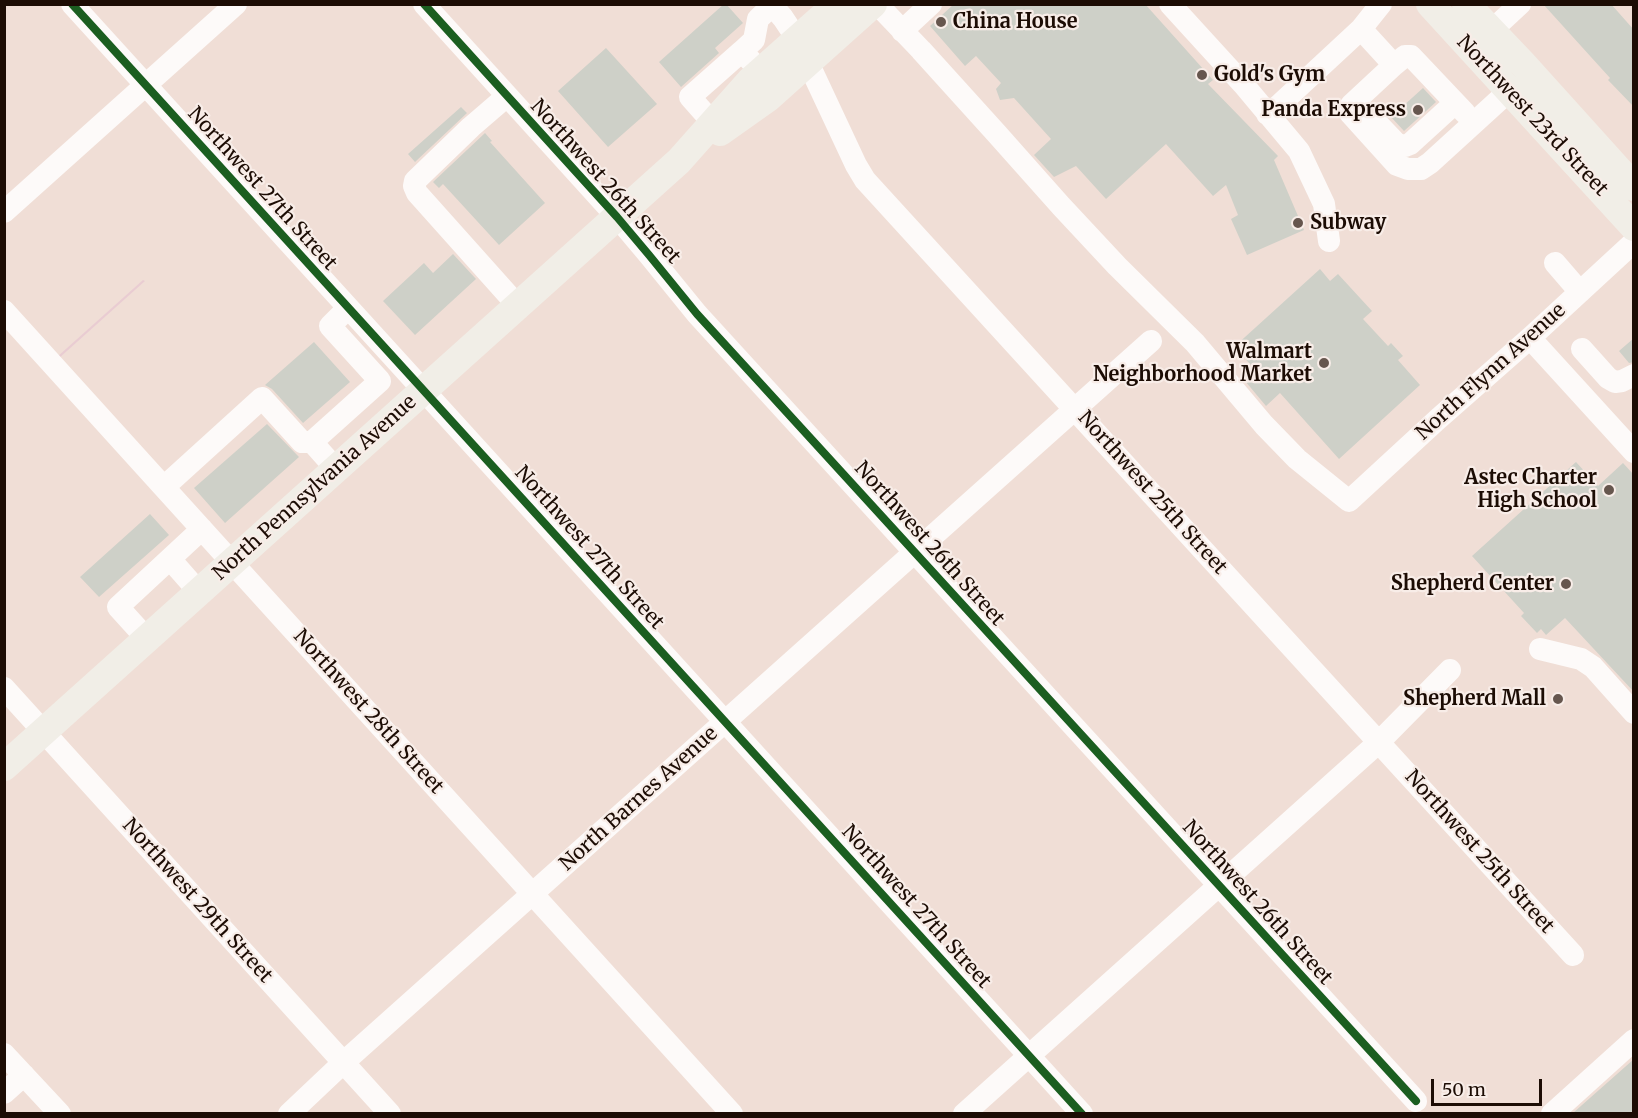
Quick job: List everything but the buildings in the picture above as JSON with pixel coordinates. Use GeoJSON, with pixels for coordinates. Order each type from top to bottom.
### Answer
{"type":"FeatureCollection","features":[{"type":"Feature","properties":{"kind":"main road","name":"North Pennsylvania Avenue"},"geometry":{"type":"LineString","coordinates":[[4,767],[679,161],[768,98],[837,4]]}},
{"type":"Feature","properties":{"kind":"main road","name":"North Pennsylvania Avenue"},"geometry":{"type":"LineString","coordinates":[[679,161],[750,81],[761,72],[802,51],[875,4]]}},
{"type":"Feature","properties":{"kind":"main road","name":"Northwest 23rd Street"},"geometry":{"type":"LineString","coordinates":[[1430,4],[1505,87],[1634,187]]}},
{"type":"Feature","properties":{"kind":"main road","name":"Northwest 23rd Street"},"geometry":{"type":"LineString","coordinates":[[1466,4],[1503,14],[1522,64],[1634,227]]}},
{"type":"Feature","properties":{"kind":"main road"},"geometry":{"type":"LineString","coordinates":[[1505,87],[1522,64]]}},
{"type":"Feature","properties":{"kind":"street","name":"Northwest 27th Street"},"geometry":{"type":"LineString","coordinates":[[72,4],[1082,1113]]}},
{"type":"Feature","properties":{"kind":"street"},"geometry":{"type":"LineString","coordinates":[[4,212],[236,4]]}},
{"type":"Feature","properties":{"kind":"street","name":"Northwest 26th Street"},"geometry":{"type":"LineString","coordinates":[[424,4],[650,255],[697,314],[1416,1101]]}},
{"type":"Feature","properties":{"kind":"street"},"geometry":{"type":"LineString","coordinates":[[875,4],[902,31],[931,4]]}},
{"type":"Feature","properties":{"kind":"street"},"geometry":{"type":"LineString","coordinates":[[1170,4],[1243,84],[1299,151],[1324,204],[1329,241]]}},
{"type":"Feature","properties":{"kind":"street"},"geometry":{"type":"LineString","coordinates":[[1267,114],[1361,29],[1381,4]]}},
{"type":"Feature","properties":{"kind":"street"},"geometry":{"type":"LineString","coordinates":[[713,123],[690,98],[754,40],[758,19],[771,5]]}},
{"type":"Feature","properties":{"kind":"street","name":"Northwest 25th Street"},"geometry":{"type":"LineString","coordinates":[[771,5],[783,18],[802,51],[865,180],[1573,955]]}},
{"type":"Feature","properties":{"kind":"street"},"geometry":{"type":"LineString","coordinates":[[1361,29],[1394,65]]}},
{"type":"Feature","properties":{"kind":"street","name":"North Flynn Avenue"},"geometry":{"type":"LineString","coordinates":[[902,31],[998,134],[1060,206],[1195,343],[1297,459],[1349,501],[1634,242]]}},
{"type":"Feature","properties":{"kind":"street"},"geometry":{"type":"LineString","coordinates":[[742,51],[761,72]]}},
{"type":"Feature","properties":{"kind":"street"},"geometry":{"type":"LineString","coordinates":[[1474,123],[1411,56],[1405,56],[1351,105],[1350,113],[1397,165],[1408,169],[1421,169],[1474,123],[1505,87]]}},
{"type":"Feature","properties":{"kind":"street"},"geometry":{"type":"LineString","coordinates":[[1362,95],[1364,107],[1368,112],[1397,144],[1405,146],[1455,103]]}},
{"type":"Feature","properties":{"kind":"street"},"geometry":{"type":"LineString","coordinates":[[507,96],[415,181],[414,186],[417,193],[518,306]]}},
{"type":"Feature","properties":{"kind":"street"},"geometry":{"type":"LineString","coordinates":[[1555,263],[1580,292]]}},
{"type":"Feature","properties":{"kind":"street"},"geometry":{"type":"LineString","coordinates":[[164,487],[262,398],[302,442],[312,442],[380,381],[330,326],[348,308]]}},
{"type":"Feature","properties":{"kind":"street","name":"Northwest 28th Street"},"geometry":{"type":"LineString","coordinates":[[4,310],[732,1113]]}},
{"type":"Feature","properties":{"kind":"street"},"geometry":{"type":"LineString","coordinates":[[1530,338],[1634,452]]}},
{"type":"Feature","properties":{"kind":"street","name":"North Barnes Avenue"},"geometry":{"type":"LineString","coordinates":[[289,1113],[1150,341]]}},
{"type":"Feature","properties":{"kind":"street"},"geometry":{"type":"LineString","coordinates":[[1581,349],[1608,378],[1615,382],[1634,375]]}},
{"type":"Feature","properties":{"kind":"street"},"geometry":{"type":"LineString","coordinates":[[365,394],[389,421]]}},
{"type":"Feature","properties":{"kind":"street"},"geometry":{"type":"LineString","coordinates":[[312,442],[336,469]]}},
{"type":"Feature","properties":{"kind":"street"},"geometry":{"type":"LineString","coordinates":[[147,639],[118,607],[202,529]]}},
{"type":"Feature","properties":{"kind":"street"},"geometry":{"type":"LineString","coordinates":[[170,559],[199,592]]}},
{"type":"Feature","properties":{"kind":"street"},"geometry":{"type":"LineString","coordinates":[[1540,649],[1581,659],[1593,667],[1634,713]]}},
{"type":"Feature","properties":{"kind":"street"},"geometry":{"type":"LineString","coordinates":[[964,1113],[1379,742],[1450,670]]}},
{"type":"Feature","properties":{"kind":"street","name":"Northwest 29th Street"},"geometry":{"type":"LineString","coordinates":[[4,688],[390,1113]]}},
{"type":"Feature","properties":{"kind":"street"},"geometry":{"type":"LineString","coordinates":[[1552,1113],[1634,1040]]}},
{"type":"Feature","properties":{"kind":"street"},"geometry":{"type":"LineString","coordinates":[[4,1054],[24,1075],[48,1109]]}},
{"type":"Feature","properties":{"kind":"street"},"geometry":{"type":"LineString","coordinates":[[4,1093],[24,1075]]}},
{"type":"Feature","properties":{"kind":"shaded area"},"geometry":{"type":"Polygon","coordinates":[[[143,280],[145,281],[58,359],[57,357],[143,280]]]}},
{"type":"Feature","properties":{"kind":"cycle path"},"geometry":{"type":"LineString","coordinates":[[72,4],[1082,1114]]}},
{"type":"Feature","properties":{"kind":"cycle path"},"geometry":{"type":"LineString","coordinates":[[424,4],[617,217],[697,314],[1416,1101]]}},
{"type":"Feature","properties":{"kind":"place","name":"China House"},"geometry":{"type":"Point","coordinates":[941,22]}},
{"type":"Feature","properties":{"kind":"place","name":"Gold's Gym"},"geometry":{"type":"Point","coordinates":[1202,75]}},
{"type":"Feature","properties":{"kind":"place","name":"Panda Express"},"geometry":{"type":"Point","coordinates":[1418,110]}},
{"type":"Feature","properties":{"kind":"place","name":"Subway"},"geometry":{"type":"Point","coordinates":[1298,223]}},
{"type":"Feature","properties":{"kind":"place","name":"Walmart Neighborhood Market"},"geometry":{"type":"Point","coordinates":[1324,363]}},
{"type":"Feature","properties":{"kind":"place","name":"Astec Charter High School"},"geometry":{"type":"Point","coordinates":[1609,490]}},
{"type":"Feature","properties":{"kind":"place","name":"Shepherd Center"},"geometry":{"type":"Point","coordinates":[1566,584]}},
{"type":"Feature","properties":{"kind":"place","name":"Shepherd Mall"},"geometry":{"type":"Point","coordinates":[1558,699]}}]}
